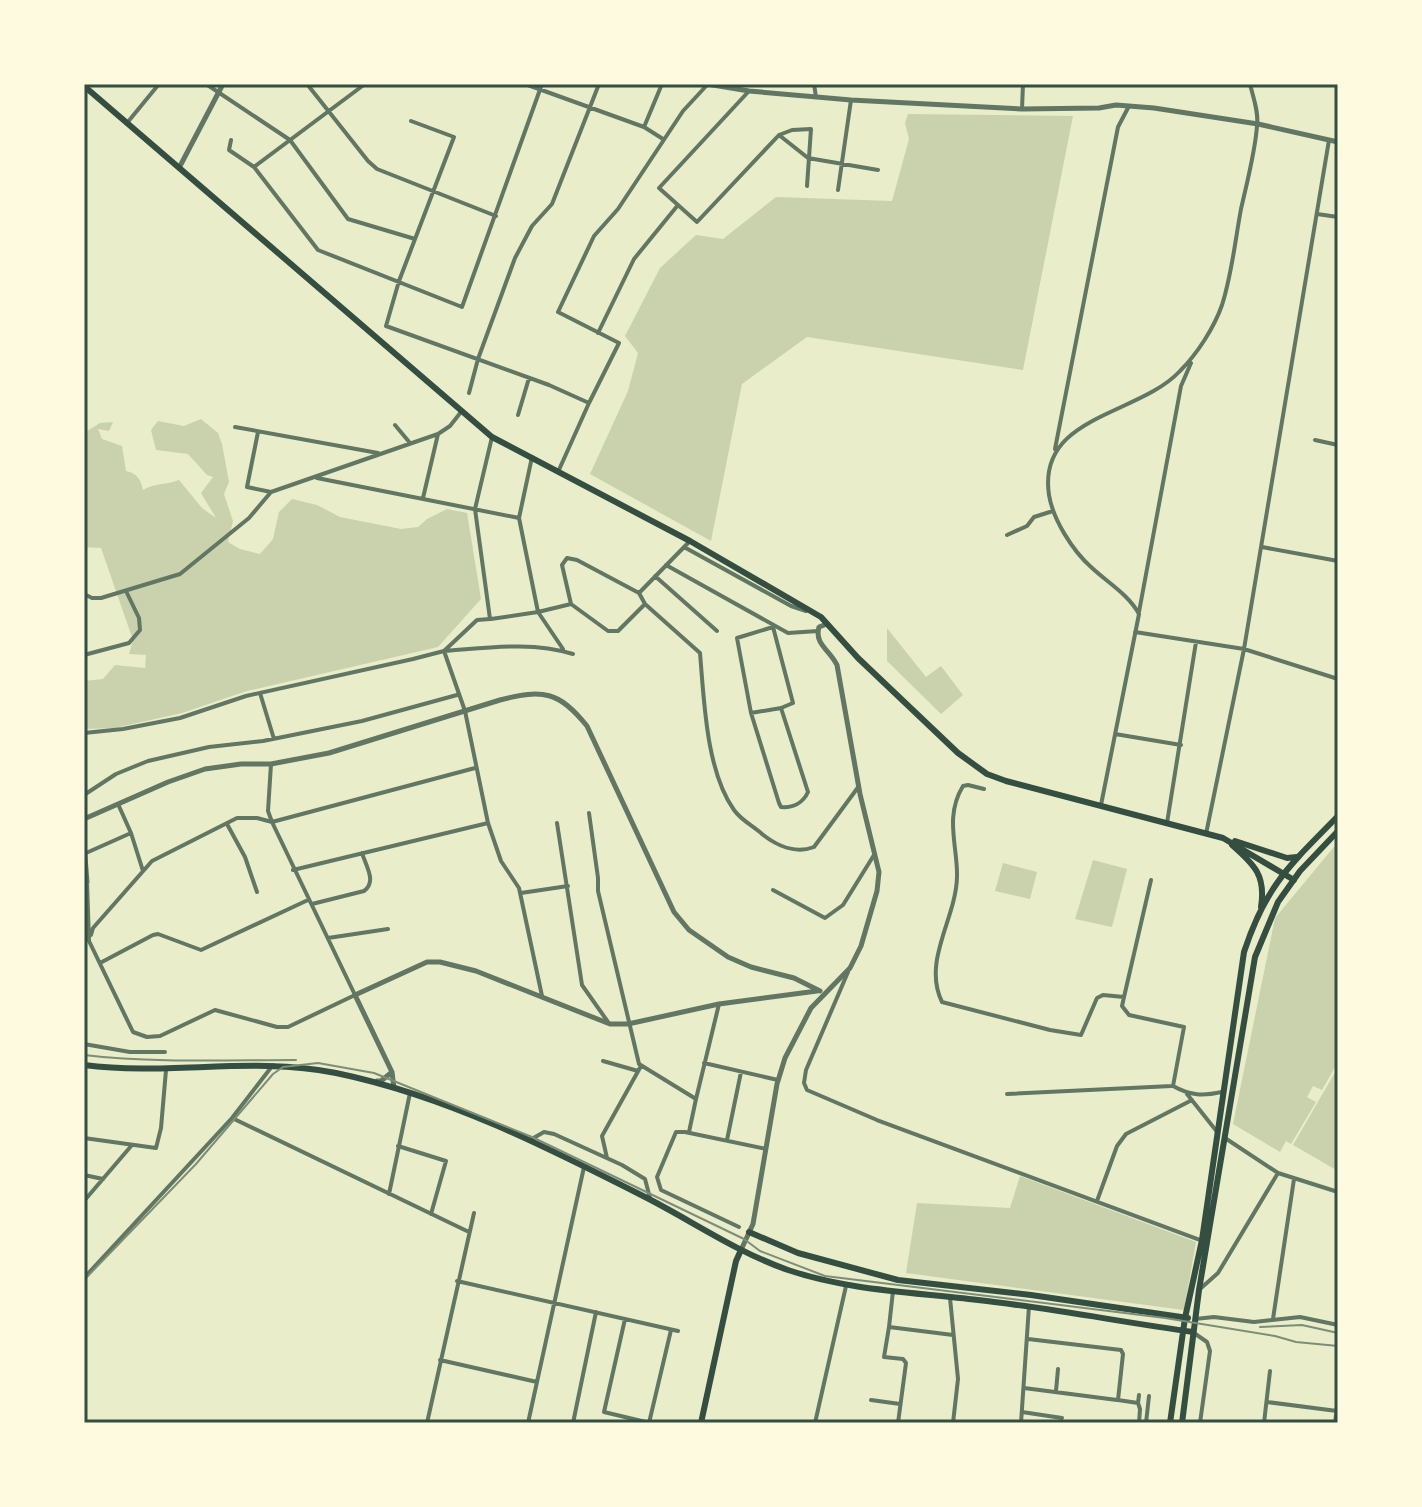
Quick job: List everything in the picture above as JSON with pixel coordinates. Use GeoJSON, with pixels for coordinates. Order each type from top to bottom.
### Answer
{"type":"FeatureCollection","features":[{"type":"Feature","properties":{"kind":"main road"},"geometry":{"type":"LineString","coordinates":[[84,86],[492,437],[690,541],[816,614],[885,685],[958,753],[980,769],[1006,781],[1287,858],[1297,857]]}},
{"type":"Feature","properties":{"kind":"main road"},"geometry":{"type":"LineString","coordinates":[[1182,1423],[1222,1092],[1241,965],[1261,907],[1283,872],[1338,816]]}},
{"type":"Feature","properties":{"kind":"main road"},"geometry":{"type":"LineString","coordinates":[[1170,1423],[1185,1318],[1205,1242],[1225,1141],[1255,957],[1272,913],[1294,880],[1338,831]]}},
{"type":"Feature","properties":{"kind":"main road"},"geometry":{"type":"LineString","coordinates":[[1223,838],[1294,880]]}},
{"type":"Feature","properties":{"kind":"main road"},"geometry":{"type":"LineString","coordinates":[[1223,838],[1263,882],[1261,907]]}},
{"type":"Feature","properties":{"kind":"main road"},"geometry":{"type":"LineString","coordinates":[[84,1065],[166,1070],[273,1065],[333,1073],[445,1104],[530,1140],[651,1200],[741,1250],[788,1270],[846,1286],[1029,1306],[1193,1332]]}},
{"type":"Feature","properties":{"kind":"main road"},"geometry":{"type":"LineString","coordinates":[[749,1232],[798,1253],[898,1280],[1031,1295],[1195,1319]]}},
{"type":"Feature","properties":{"kind":"main road"},"geometry":{"type":"LineString","coordinates":[[701,1423],[741,1250]]}},
{"type":"Feature","properties":{"kind":"street"},"geometry":{"type":"LineString","coordinates":[[127,123],[159,84]]}},
{"type":"Feature","properties":{"kind":"street"},"geometry":{"type":"LineString","coordinates":[[206,84],[290,140],[348,219],[415,239]]}},
{"type":"Feature","properties":{"kind":"street"},"geometry":{"type":"LineString","coordinates":[[179,168],[223,84]]}},
{"type":"Feature","properties":{"kind":"street"},"geometry":{"type":"LineString","coordinates":[[307,84],[377,169],[496,216]]}},
{"type":"Feature","properties":{"kind":"street"},"geometry":{"type":"LineString","coordinates":[[254,167],[365,84]]}},
{"type":"Feature","properties":{"kind":"street"},"geometry":{"type":"LineString","coordinates":[[525,84],[541,87],[644,127],[663,139]]}},
{"type":"Feature","properties":{"kind":"street"},"geometry":{"type":"LineString","coordinates":[[469,393],[478,359],[515,258],[532,226],[552,204],[599,84]]}},
{"type":"Feature","properties":{"kind":"street"},"geometry":{"type":"LineString","coordinates":[[644,127],[662,84]]}},
{"type":"Feature","properties":{"kind":"street"},"geometry":{"type":"LineString","coordinates":[[558,472],[619,343],[558,312],[594,236],[618,209],[663,139],[707,84],[851,100],[1022,109],[1129,106],[1258,124],[1338,142]]}},
{"type":"Feature","properties":{"kind":"street"},"geometry":{"type":"LineString","coordinates":[[760,84],[760,92]]}},
{"type":"Feature","properties":{"kind":"street"},"geometry":{"type":"LineString","coordinates":[[814,84],[816,97]]}},
{"type":"Feature","properties":{"kind":"street"},"geometry":{"type":"LineString","coordinates":[[1022,109],[1023,84]]}},
{"type":"Feature","properties":{"kind":"street"},"geometry":{"type":"LineString","coordinates":[[1100,806],[1181,386],[1221,307],[1258,124],[1250,84]]}},
{"type":"Feature","properties":{"kind":"street"},"geometry":{"type":"LineString","coordinates":[[231,140],[229,150],[254,167],[318,250],[462,307],[541,87]]}},
{"type":"Feature","properties":{"kind":"street"},"geometry":{"type":"LineString","coordinates":[[749,91],[659,188],[697,222],[779,135],[792,130],[811,129],[807,186]]}},
{"type":"Feature","properties":{"kind":"street"},"geometry":{"type":"LineString","coordinates":[[838,190],[851,100]]}},
{"type":"Feature","properties":{"kind":"street"},"geometry":{"type":"LineString","coordinates":[[1129,106],[1118,127],[1049,481],[1054,511],[1079,554],[1125,596],[1139,614]]}},
{"type":"Feature","properties":{"kind":"street"},"geometry":{"type":"LineString","coordinates":[[411,121],[454,137],[399,281],[386,326],[589,403]]}},
{"type":"Feature","properties":{"kind":"street"},"geometry":{"type":"LineString","coordinates":[[779,135],[808,158],[878,170]]}},
{"type":"Feature","properties":{"kind":"street"},"geometry":{"type":"LineString","coordinates":[[1206,834],[1244,649],[1329,140]]}},
{"type":"Feature","properties":{"kind":"street"},"geometry":{"type":"LineString","coordinates":[[598,333],[634,259],[678,205]]}},
{"type":"Feature","properties":{"kind":"street"},"geometry":{"type":"LineString","coordinates":[[1317,214],[1338,217]]}},
{"type":"Feature","properties":{"kind":"street"},"geometry":{"type":"LineString","coordinates":[[1054,452],[1072,433],[1169,381],[1193,357]]}},
{"type":"Feature","properties":{"kind":"street"},"geometry":{"type":"LineString","coordinates":[[518,415],[529,378]]}},
{"type":"Feature","properties":{"kind":"street"},"geometry":{"type":"LineString","coordinates":[[258,432],[247,487],[271,492],[438,434],[450,426],[461,412]]}},
{"type":"Feature","properties":{"kind":"street"},"geometry":{"type":"LineString","coordinates":[[395,425],[410,443]]}},
{"type":"Feature","properties":{"kind":"street"},"geometry":{"type":"LineString","coordinates":[[235,427],[381,453]]}},
{"type":"Feature","properties":{"kind":"street"},"geometry":{"type":"LineString","coordinates":[[423,498],[438,434]]}},
{"type":"Feature","properties":{"kind":"street"},"geometry":{"type":"LineString","coordinates":[[490,619],[475,509],[492,437]]}},
{"type":"Feature","properties":{"kind":"street"},"geometry":{"type":"LineString","coordinates":[[1315,440],[1338,445]]}},
{"type":"Feature","properties":{"kind":"street"},"geometry":{"type":"LineString","coordinates":[[532,457],[519,518],[538,612],[564,651]]}},
{"type":"Feature","properties":{"kind":"street"},"geometry":{"type":"LineString","coordinates":[[315,477],[519,518]]}},
{"type":"Feature","properties":{"kind":"street"},"geometry":{"type":"LineString","coordinates":[[84,594],[101,598],[187,570],[249,518],[271,492]]}},
{"type":"Feature","properties":{"kind":"street"},"geometry":{"type":"LineString","coordinates":[[1007,535],[1027,526],[1034,517],[1054,511]]}},
{"type":"Feature","properties":{"kind":"street"},"geometry":{"type":"LineString","coordinates":[[639,593],[690,541]]}},
{"type":"Feature","properties":{"kind":"street"},"geometry":{"type":"LineString","coordinates":[[684,547],[791,606],[816,614]]}},
{"type":"Feature","properties":{"kind":"street"},"geometry":{"type":"LineString","coordinates":[[1262,547],[1338,561]]}},
{"type":"Feature","properties":{"kind":"street"},"geometry":{"type":"LineString","coordinates":[[645,604],[613,633],[571,604],[562,565],[567,558],[577,560],[639,593],[645,604],[700,653],[709,744],[722,786],[738,815],[780,846],[803,851],[814,847],[859,786]]}},
{"type":"Feature","properties":{"kind":"street"},"geometry":{"type":"LineString","coordinates":[[666,565],[774,626],[793,634],[818,631]]}},
{"type":"Feature","properties":{"kind":"street"},"geometry":{"type":"LineString","coordinates":[[655,576],[717,631]]}},
{"type":"Feature","properties":{"kind":"street"},"geometry":{"type":"LineString","coordinates":[[84,655],[129,643],[140,630],[139,618],[126,591]]}},
{"type":"Feature","properties":{"kind":"street"},"geometry":{"type":"LineString","coordinates":[[444,651],[477,620],[571,604]]}},
{"type":"Feature","properties":{"kind":"street"},"geometry":{"type":"LineString","coordinates":[[827,624],[819,627],[816,636],[819,643],[832,654],[837,665],[859,786],[879,872],[877,891],[861,946],[806,1070],[804,1083],[807,1090],[877,1120],[1205,1242]]}},
{"type":"Feature","properties":{"kind":"street"},"geometry":{"type":"LineString","coordinates":[[751,713],[791,706],[793,700],[774,626]]}},
{"type":"Feature","properties":{"kind":"street"},"geometry":{"type":"LineString","coordinates":[[774,626],[737,638],[751,713],[779,803],[781,807],[787,807],[800,803],[808,792],[781,708]]}},
{"type":"Feature","properties":{"kind":"street"},"geometry":{"type":"LineString","coordinates":[[1135,632],[1244,649],[1338,679]]}},
{"type":"Feature","properties":{"kind":"street"},"geometry":{"type":"LineString","coordinates":[[1167,823],[1196,642]]}},
{"type":"Feature","properties":{"kind":"street"},"geometry":{"type":"LineString","coordinates":[[84,733],[180,718],[260,693],[444,651],[534,646],[573,654]]}},
{"type":"Feature","properties":{"kind":"street"},"geometry":{"type":"LineString","coordinates":[[444,651],[465,711],[488,823],[501,861],[521,893],[542,998]]}},
{"type":"Feature","properties":{"kind":"street"},"geometry":{"type":"LineString","coordinates":[[260,693],[274,739]]}},
{"type":"Feature","properties":{"kind":"street"},"geometry":{"type":"LineString","coordinates":[[84,795],[116,774],[148,761],[209,747],[274,739],[362,721],[458,694]]}},
{"type":"Feature","properties":{"kind":"street"},"geometry":{"type":"LineString","coordinates":[[84,819],[205,769],[271,764],[329,753],[519,695],[548,695],[571,706],[587,726],[674,912],[689,930],[728,957],[751,967],[794,978],[820,991]]}},
{"type":"Feature","properties":{"kind":"street"},"geometry":{"type":"LineString","coordinates":[[1115,734],[1181,745]]}},
{"type":"Feature","properties":{"kind":"street"},"geometry":{"type":"LineString","coordinates":[[271,764],[268,811],[272,822],[392,1072],[394,1088]]}},
{"type":"Feature","properties":{"kind":"street"},"geometry":{"type":"LineString","coordinates":[[89,941],[93,928],[143,871],[162,855],[237,818],[272,822],[475,768]]}},
{"type":"Feature","properties":{"kind":"street"},"geometry":{"type":"LineString","coordinates":[[984,789],[963,786],[952,830],[958,874],[935,970],[935,988],[942,1002],[1081,1035],[1097,998],[1103,995],[1124,997]]}},
{"type":"Feature","properties":{"kind":"street"},"geometry":{"type":"LineString","coordinates":[[118,804],[143,871]]}},
{"type":"Feature","properties":{"kind":"street"},"geometry":{"type":"LineString","coordinates":[[589,813],[598,891],[640,1069]]}},
{"type":"Feature","properties":{"kind":"street"},"geometry":{"type":"LineString","coordinates":[[293,870],[488,823]]}},
{"type":"Feature","properties":{"kind":"street"},"geometry":{"type":"LineString","coordinates":[[557,823],[582,985],[610,1024]]}},
{"type":"Feature","properties":{"kind":"street"},"geometry":{"type":"LineString","coordinates":[[227,824],[245,857],[257,892]]}},
{"type":"Feature","properties":{"kind":"street"},"geometry":{"type":"LineString","coordinates":[[86,853],[131,833]]}},
{"type":"Feature","properties":{"kind":"street"},"geometry":{"type":"LineString","coordinates":[[84,844],[89,941],[133,1032],[147,1037],[160,1036],[215,1010],[277,1027],[288,1027],[427,962],[476,971],[610,1024],[628,1024],[719,1004],[830,989]]}},
{"type":"Feature","properties":{"kind":"street"},"geometry":{"type":"LineString","coordinates":[[100,963],[158,934],[201,950],[310,902],[364,891],[370,887],[371,881],[362,853]]}},
{"type":"Feature","properties":{"kind":"street"},"geometry":{"type":"LineString","coordinates":[[773,890],[825,918],[843,905],[874,855]]}},
{"type":"Feature","properties":{"kind":"street"},"geometry":{"type":"LineString","coordinates":[[1151,880],[1122,1006],[1129,1015],[1184,1027],[1173,1086]]}},
{"type":"Feature","properties":{"kind":"street"},"geometry":{"type":"LineString","coordinates":[[521,893],[568,886]]}},
{"type":"Feature","properties":{"kind":"street"},"geometry":{"type":"LineString","coordinates":[[328,938],[388,929]]}},
{"type":"Feature","properties":{"kind":"street"},"geometry":{"type":"LineString","coordinates":[[741,1250],[749,1232],[778,1080],[795,1035],[811,1008],[850,968]]}},
{"type":"Feature","properties":{"kind":"street"},"geometry":{"type":"LineString","coordinates":[[689,1133],[719,1004]]}},
{"type":"Feature","properties":{"kind":"street"},"geometry":{"type":"LineString","coordinates":[[84,1044],[130,1052],[165,1052]]}},
{"type":"Feature","properties":{"kind":"street"},"geometry":{"type":"LineString","coordinates":[[603,1061],[623,1069],[640,1069],[696,1099]]}},
{"type":"Feature","properties":{"kind":"street"},"geometry":{"type":"LineString","coordinates":[[704,1063],[778,1080]]}},
{"type":"Feature","properties":{"kind":"street"},"geometry":{"type":"LineString","coordinates":[[84,1278],[232,1118],[273,1065]]}},
{"type":"Feature","properties":{"kind":"street"},"geometry":{"type":"LineString","coordinates":[[607,1158],[602,1136],[640,1069]]}},
{"type":"Feature","properties":{"kind":"street"},"geometry":{"type":"LineString","coordinates":[[84,1138],[156,1148],[161,1128],[166,1070]]}},
{"type":"Feature","properties":{"kind":"street"},"geometry":{"type":"LineString","coordinates":[[370,1082],[381,1081],[392,1072]]}},
{"type":"Feature","properties":{"kind":"street"},"geometry":{"type":"LineString","coordinates":[[727,1141],[741,1072]]}},
{"type":"Feature","properties":{"kind":"street"},"geometry":{"type":"LineString","coordinates":[[1007,1094],[1173,1086],[1187,1094],[1225,1141],[1278,1173],[1338,1192]]}},
{"type":"Feature","properties":{"kind":"street"},"geometry":{"type":"LineString","coordinates":[[1187,1094],[1203,1096],[1222,1092]]}},
{"type":"Feature","properties":{"kind":"street"},"geometry":{"type":"LineString","coordinates":[[389,1194],[410,1093]]}},
{"type":"Feature","properties":{"kind":"street"},"geometry":{"type":"LineString","coordinates":[[1097,1201],[1117,1146],[1126,1134],[1192,1100]]}},
{"type":"Feature","properties":{"kind":"street"},"geometry":{"type":"LineString","coordinates":[[232,1118],[469,1232]]}},
{"type":"Feature","properties":{"kind":"street"},"geometry":{"type":"LineString","coordinates":[[530,1140],[544,1132],[554,1134],[607,1158],[645,1179],[651,1200]]}},
{"type":"Feature","properties":{"kind":"street"},"geometry":{"type":"LineString","coordinates":[[739,1227],[661,1190],[657,1177],[676,1132],[766,1149]]}},
{"type":"Feature","properties":{"kind":"street"},"geometry":{"type":"LineString","coordinates":[[84,1201],[133,1144]]}},
{"type":"Feature","properties":{"kind":"street"},"geometry":{"type":"LineString","coordinates":[[398,1146],[446,1161],[431,1214]]}},
{"type":"Feature","properties":{"kind":"street"},"geometry":{"type":"LineString","coordinates":[[528,1423],[584,1167]]}},
{"type":"Feature","properties":{"kind":"street"},"geometry":{"type":"LineString","coordinates":[[1199,1290],[1218,1273],[1278,1173]]}},
{"type":"Feature","properties":{"kind":"street"},"geometry":{"type":"LineString","coordinates":[[84,1175],[103,1179]]}},
{"type":"Feature","properties":{"kind":"street"},"geometry":{"type":"LineString","coordinates":[[1273,1319],[1294,1179]]}},
{"type":"Feature","properties":{"kind":"street"},"geometry":{"type":"LineString","coordinates":[[427,1423],[474,1213]]}},
{"type":"Feature","properties":{"kind":"street"},"geometry":{"type":"LineString","coordinates":[[457,1281],[678,1331]]}},
{"type":"Feature","properties":{"kind":"street"},"geometry":{"type":"LineString","coordinates":[[816,1423],[846,1286]]}},
{"type":"Feature","properties":{"kind":"street"},"geometry":{"type":"LineString","coordinates":[[893,1291],[884,1357],[903,1359],[906,1363],[898,1423]]}},
{"type":"Feature","properties":{"kind":"street"},"geometry":{"type":"LineString","coordinates":[[950,1296],[958,1379],[953,1423]]}},
{"type":"Feature","properties":{"kind":"street"},"geometry":{"type":"LineString","coordinates":[[1021,1423],[1029,1306]]}},
{"type":"Feature","properties":{"kind":"street"},"geometry":{"type":"LineString","coordinates":[[573,1423],[596,1312]]}},
{"type":"Feature","properties":{"kind":"street"},"geometry":{"type":"LineString","coordinates":[[1195,1319],[1214,1317],[1246,1322],[1306,1317],[1338,1325]]}},
{"type":"Feature","properties":{"kind":"street"},"geometry":{"type":"LineString","coordinates":[[625,1319],[604,1412],[650,1423],[671,1330]]}},
{"type":"Feature","properties":{"kind":"street"},"geometry":{"type":"LineString","coordinates":[[889,1327],[953,1335]]}},
{"type":"Feature","properties":{"kind":"street"},"geometry":{"type":"LineString","coordinates":[[1193,1332],[1204,1339],[1210,1351],[1200,1423]]}},
{"type":"Feature","properties":{"kind":"street"},"geometry":{"type":"LineString","coordinates":[[1028,1339],[1121,1350],[1125,1364],[1118,1400]]}},
{"type":"Feature","properties":{"kind":"street"},"geometry":{"type":"LineString","coordinates":[[440,1360],[537,1382]]}},
{"type":"Feature","properties":{"kind":"street"},"geometry":{"type":"LineString","coordinates":[[1056,1391],[1058,1369]]}},
{"type":"Feature","properties":{"kind":"street"},"geometry":{"type":"LineString","coordinates":[[1264,1423],[1270,1371]]}},
{"type":"Feature","properties":{"kind":"street"},"geometry":{"type":"LineString","coordinates":[[1024,1388],[1138,1403]]}},
{"type":"Feature","properties":{"kind":"street"},"geometry":{"type":"LineString","coordinates":[[1139,1395],[1139,1423]]}},
{"type":"Feature","properties":{"kind":"street"},"geometry":{"type":"LineString","coordinates":[[1146,1423],[1149,1396]]}},
{"type":"Feature","properties":{"kind":"street"},"geometry":{"type":"LineString","coordinates":[[1335,1423],[1338,1399]]}},
{"type":"Feature","properties":{"kind":"street"},"geometry":{"type":"LineString","coordinates":[[871,1400],[900,1404]]}},
{"type":"Feature","properties":{"kind":"street"},"geometry":{"type":"LineString","coordinates":[[1267,1402],[1337,1411]]}},
{"type":"Feature","properties":{"kind":"street"},"geometry":{"type":"LineString","coordinates":[[1022,1412],[1062,1418]]}},
{"type":"Feature","properties":{"kind":"street"},"geometry":{"type":"LineString","coordinates":[[621,1423],[623,1416]]}},
{"type":"Feature","properties":{"kind":"green space"},"geometry":{"type":"Polygon","coordinates":[[[908,114],[1073,116],[1023,370],[807,337],[742,384],[711,541],[590,474],[628,391],[638,353],[625,336],[660,268],[696,235],[723,239],[776,197],[892,201],[909,139],[905,123],[908,114]]]}},
{"type":"Feature","properties":{"kind":"green space"},"geometry":{"type":"Polygon","coordinates":[[[201,419],[218,433],[222,444],[229,482],[224,494],[233,521],[228,542],[260,554],[273,539],[279,512],[292,499],[317,505],[340,517],[401,529],[418,527],[447,509],[467,513],[481,599],[438,647],[247,691],[182,713],[115,728],[84,729],[84,681],[103,679],[115,665],[145,668],[146,655],[129,654],[133,640],[101,548],[84,547],[84,433],[100,423],[113,422],[109,431],[98,429],[102,439],[122,446],[126,471],[138,478],[143,490],[179,480],[202,508],[216,518],[201,493],[213,477],[207,475],[188,454],[156,450],[151,430],[158,421],[184,426],[201,419]]]}},
{"type":"Feature","properties":{"kind":"green space"},"geometry":{"type":"Polygon","coordinates":[[[887,628],[926,677],[941,666],[963,695],[941,714],[887,661],[887,628]]]}},
{"type":"Feature","properties":{"kind":"green space"},"geometry":{"type":"Polygon","coordinates":[[[1338,842],[1338,1062],[1322,1090],[1313,1086],[1307,1097],[1316,1102],[1291,1144],[1286,1141],[1280,1152],[1233,1124],[1275,918],[1338,842]]]}},
{"type":"Feature","properties":{"kind":"green space"},"geometry":{"type":"Polygon","coordinates":[[[1093,860],[1127,869],[1112,927],[1075,919],[1093,860]]]}},
{"type":"Feature","properties":{"kind":"green space"},"geometry":{"type":"Polygon","coordinates":[[[1003,863],[1037,872],[1030,899],[995,891],[1003,863]]]}},
{"type":"Feature","properties":{"kind":"green space"},"geometry":{"type":"Polygon","coordinates":[[[1338,1067],[1338,1171],[1293,1145],[1338,1067]]]}},
{"type":"Feature","properties":{"kind":"green space"},"geometry":{"type":"Polygon","coordinates":[[[1020,1176],[1196,1242],[1184,1310],[906,1273],[917,1203],[1010,1208],[1020,1176]]]}},
{"type":"Feature","properties":{"kind":"tram line"},"geometry":{"type":"LineString","coordinates":[[84,1055],[163,1060],[296,1060]]}},
{"type":"Feature","properties":{"kind":"tram line"},"geometry":{"type":"LineString","coordinates":[[84,1280],[196,1164],[273,1074],[283,1067],[318,1063],[374,1073],[532,1137],[744,1239],[760,1251],[825,1276],[1165,1318],[1296,1342],[1338,1346]]}},
{"type":"Feature","properties":{"kind":"tram line"},"geometry":{"type":"LineString","coordinates":[[1260,1327],[1302,1325],[1338,1333]]}}]}
